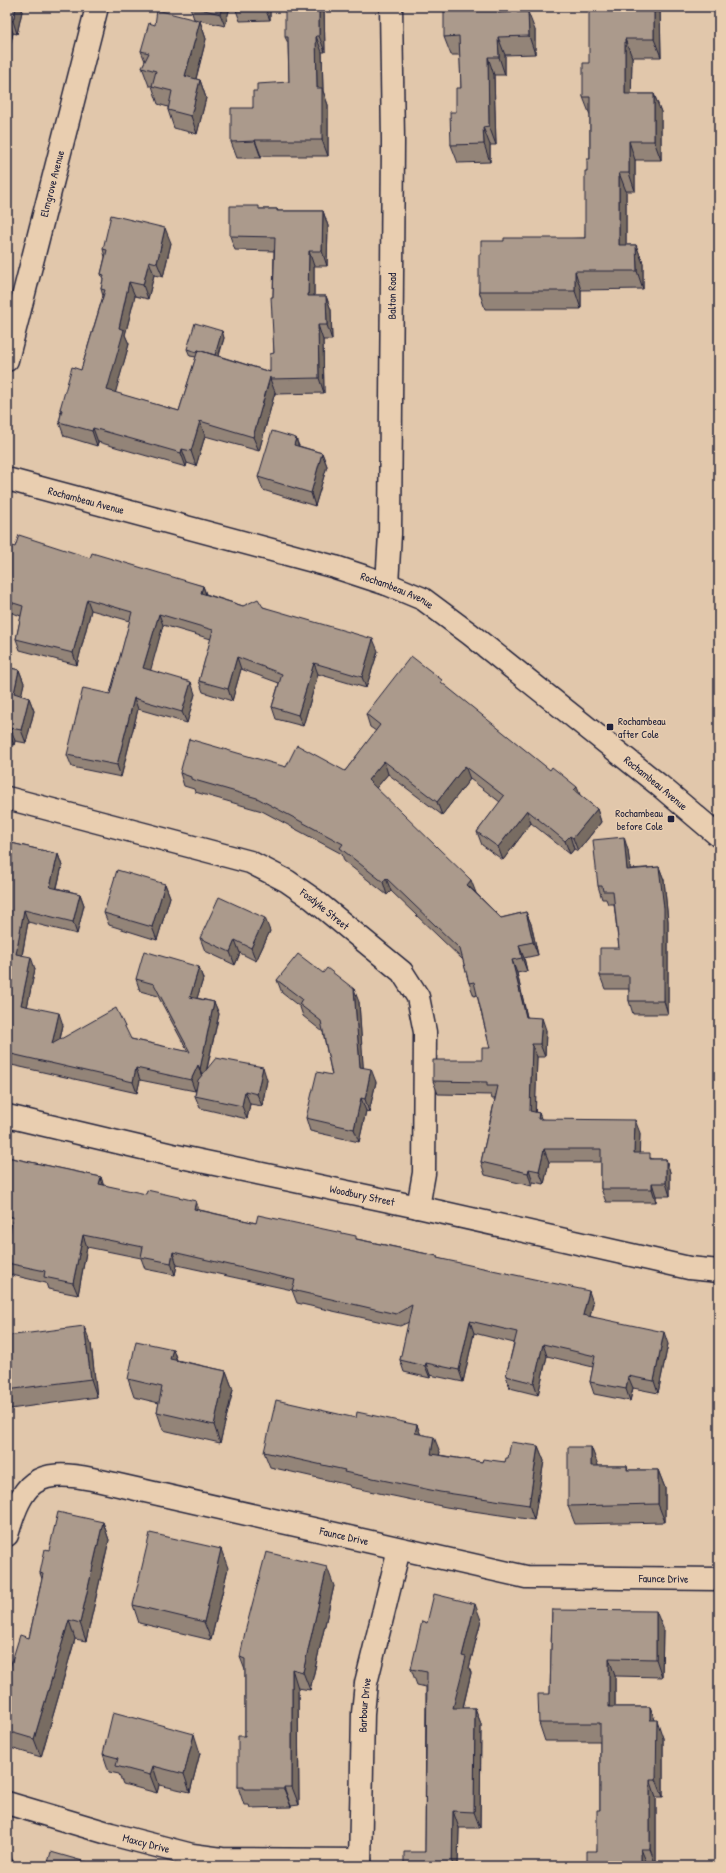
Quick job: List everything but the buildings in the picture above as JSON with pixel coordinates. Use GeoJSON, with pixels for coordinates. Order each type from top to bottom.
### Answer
{"type":"FeatureCollection","features":[{"type":"Feature","properties":{"kind":"street","name":"Elmgrove Avenue"},"geometry":{"type":"LineString","coordinates":[[7,360],[97,7]]}},
{"type":"Feature","properties":{"kind":"street","name":"Balton Road"},"geometry":{"type":"LineString","coordinates":[[387,584],[390,534],[392,196],[391,7]]}},
{"type":"Feature","properties":{"kind":"street","name":"Rochambeau Avenue"},"geometry":{"type":"LineString","coordinates":[[7,479],[335,567],[387,584],[423,599],[470,634],[667,792],[719,836]]}},
{"type":"Feature","properties":{"kind":"street","name":"Fosdyke Street"},"geometry":{"type":"LineString","coordinates":[[7,798],[250,862],[287,881],[313,899],[402,972],[418,997],[424,1032],[424,1173],[418,1207]]}},
{"type":"Feature","properties":{"kind":"street","name":"Woodbury Street"},"geometry":{"type":"LineString","coordinates":[[7,1116],[172,1155],[418,1207],[689,1268],[719,1271]]}},
{"type":"Feature","properties":{"kind":"street","name":"Faunce Drive"},"geometry":{"type":"LineString","coordinates":[[7,1536],[17,1504],[29,1487],[53,1474],[64,1474],[92,1479],[526,1577],[719,1579]]}},
{"type":"Feature","properties":{"kind":"street","name":"Barbour Drive"},"geometry":{"type":"LineString","coordinates":[[360,1863],[363,1713],[366,1683],[399,1549]]}},
{"type":"Feature","properties":{"kind":"street","name":"Maxcy Drive"},"geometry":{"type":"LineString","coordinates":[[7,1803],[110,1834],[192,1855],[222,1859],[360,1863]]}},
{"type":"Feature","properties":{"kind":"place","name":"Rochambeau after Cole"},"geometry":{"type":"Point","coordinates":[610,727]}},
{"type":"Feature","properties":{"kind":"place","name":"Rochambeau before Cole"},"geometry":{"type":"Point","coordinates":[671,819]}}]}
